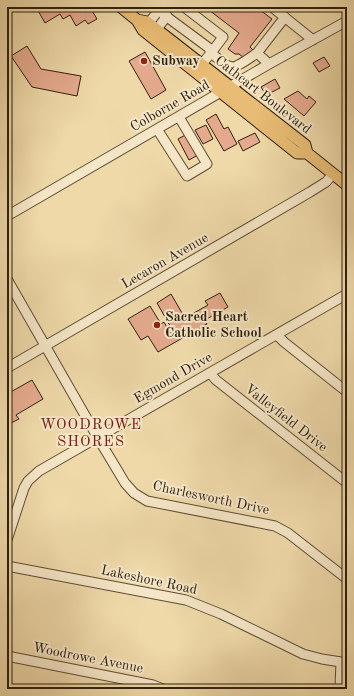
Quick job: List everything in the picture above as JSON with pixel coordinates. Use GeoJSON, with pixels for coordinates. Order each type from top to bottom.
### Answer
{"type":"FeatureCollection","features":[{"type":"Feature","properties":{"kind":"main road"},"geometry":{"type":"LineString","coordinates":[[121,7],[137,20]]}},
{"type":"Feature","properties":{"kind":"main road","name":"Cathcart Boulevard"},"geometry":{"type":"LineString","coordinates":[[137,20],[142,21],[152,27],[201,65],[297,152],[307,153],[347,185]]}},
{"type":"Feature","properties":{"kind":"main road","name":"Cathcart Boulevard"},"geometry":{"type":"LineString","coordinates":[[137,20],[143,30],[226,89]]}},
{"type":"Feature","properties":{"kind":"street"},"geometry":{"type":"LineString","coordinates":[[184,7],[223,37],[201,65]]}},
{"type":"Feature","properties":{"kind":"street"},"geometry":{"type":"LineString","coordinates":[[272,7],[313,40]]}},
{"type":"Feature","properties":{"kind":"street"},"geometry":{"type":"LineString","coordinates":[[152,27],[163,11],[209,48],[211,53],[231,67],[236,66],[257,53],[285,17]]}},
{"type":"Feature","properties":{"kind":"street","name":"Colborne Road"},"geometry":{"type":"LineString","coordinates":[[7,216],[269,64],[347,21]]}},
{"type":"Feature","properties":{"kind":"street"},"geometry":{"type":"LineString","coordinates":[[257,53],[269,64]]}},
{"type":"Feature","properties":{"kind":"street"},"geometry":{"type":"LineString","coordinates":[[157,129],[187,176],[206,162],[179,116]]}},
{"type":"Feature","properties":{"kind":"street","name":"Lecaron Avenue"},"geometry":{"type":"LineString","coordinates":[[7,368],[314,190],[326,182],[333,174]]}},
{"type":"Feature","properties":{"kind":"street","name":"Charlesworth Drive"},"geometry":{"type":"LineString","coordinates":[[7,279],[98,438],[125,482],[134,493],[147,501],[275,526],[288,533],[347,579]]}},
{"type":"Feature","properties":{"kind":"street","name":"Egmond Drive"},"geometry":{"type":"LineString","coordinates":[[7,540],[24,488],[28,481],[39,471],[347,294]]}},
{"type":"Feature","properties":{"kind":"street"},"geometry":{"type":"LineString","coordinates":[[277,335],[347,392]]}},
{"type":"Feature","properties":{"kind":"street","name":"Valleyfield Drive"},"geometry":{"type":"LineString","coordinates":[[210,373],[216,380],[347,483]]}},
{"type":"Feature","properties":{"kind":"street","name":"Lakeshore Road"},"geometry":{"type":"LineString","coordinates":[[7,566],[186,600],[221,614],[303,654],[315,658],[345,662]]}},
{"type":"Feature","properties":{"kind":"street","name":"Woodrowe Avenue"},"geometry":{"type":"LineString","coordinates":[[7,656],[153,685],[163,689]]}},
{"type":"Feature","properties":{"kind":"street"},"geometry":{"type":"LineString","coordinates":[[343,686],[345,662]]}},
{"type":"Feature","properties":{"kind":"building"},"geometry":{"type":"Polygon","coordinates":[[[36,7],[82,7],[85,12],[91,9],[97,19],[88,24],[85,20],[76,26],[70,15],[63,19],[60,14],[45,23],[36,7]]]}},
{"type":"Feature","properties":{"kind":"building"},"geometry":{"type":"Polygon","coordinates":[[[205,7],[256,7],[272,19],[250,47],[253,50],[251,56],[248,54],[244,58],[228,49],[239,33],[205,7]]]}},
{"type":"Feature","properties":{"kind":"building"},"geometry":{"type":"Polygon","coordinates":[[[27,46],[41,69],[81,76],[77,96],[32,87],[11,56],[27,46]]]}},
{"type":"Feature","properties":{"kind":"building"},"geometry":{"type":"Polygon","coordinates":[[[145,52],[166,90],[151,99],[129,61],[145,52]]]}},
{"type":"Feature","properties":{"kind":"building"},"geometry":{"type":"Polygon","coordinates":[[[324,57],[330,66],[319,72],[313,63],[324,57]]]}},
{"type":"Feature","properties":{"kind":"building"},"geometry":{"type":"Polygon","coordinates":[[[275,79],[280,88],[266,95],[261,87],[275,79]]]}},
{"type":"Feature","properties":{"kind":"building"},"geometry":{"type":"Polygon","coordinates":[[[298,91],[307,99],[309,96],[316,102],[304,116],[284,99],[298,91]]]}},
{"type":"Feature","properties":{"kind":"building"},"geometry":{"type":"Polygon","coordinates":[[[216,114],[224,129],[228,127],[237,144],[224,151],[206,120],[216,114]]]}},
{"type":"Feature","properties":{"kind":"building"},"geometry":{"type":"Polygon","coordinates":[[[206,125],[213,139],[203,144],[195,130],[206,125]]]}},
{"type":"Feature","properties":{"kind":"building"},"geometry":{"type":"Polygon","coordinates":[[[255,133],[260,142],[243,151],[238,141],[255,133]]]}},
{"type":"Feature","properties":{"kind":"building"},"geometry":{"type":"Polygon","coordinates":[[[187,134],[198,155],[189,160],[178,139],[187,134]]]}},
{"type":"Feature","properties":{"kind":"building"},"geometry":{"type":"Polygon","coordinates":[[[220,293],[228,307],[205,320],[207,324],[158,352],[148,336],[141,340],[128,319],[150,306],[161,324],[164,322],[170,333],[173,331],[157,303],[171,294],[185,318],[208,305],[205,301],[220,293]]]}},
{"type":"Feature","properties":{"kind":"building"},"geometry":{"type":"Polygon","coordinates":[[[32,380],[43,399],[16,415],[19,419],[7,425],[7,394],[32,380]]]}},
{"type":"Feature","properties":{"kind":"place","name":"Subway"},"geometry":{"type":"Point","coordinates":[144,61]}},
{"type":"Feature","properties":{"kind":"place","name":"Sacred Heart Catholic School"},"geometry":{"type":"Point","coordinates":[157,325]}},
{"type":"Feature","properties":{"kind":"district","name":"WOODROWE SHORES"},"geometry":{"type":"Point","coordinates":[91,434]}}]}
